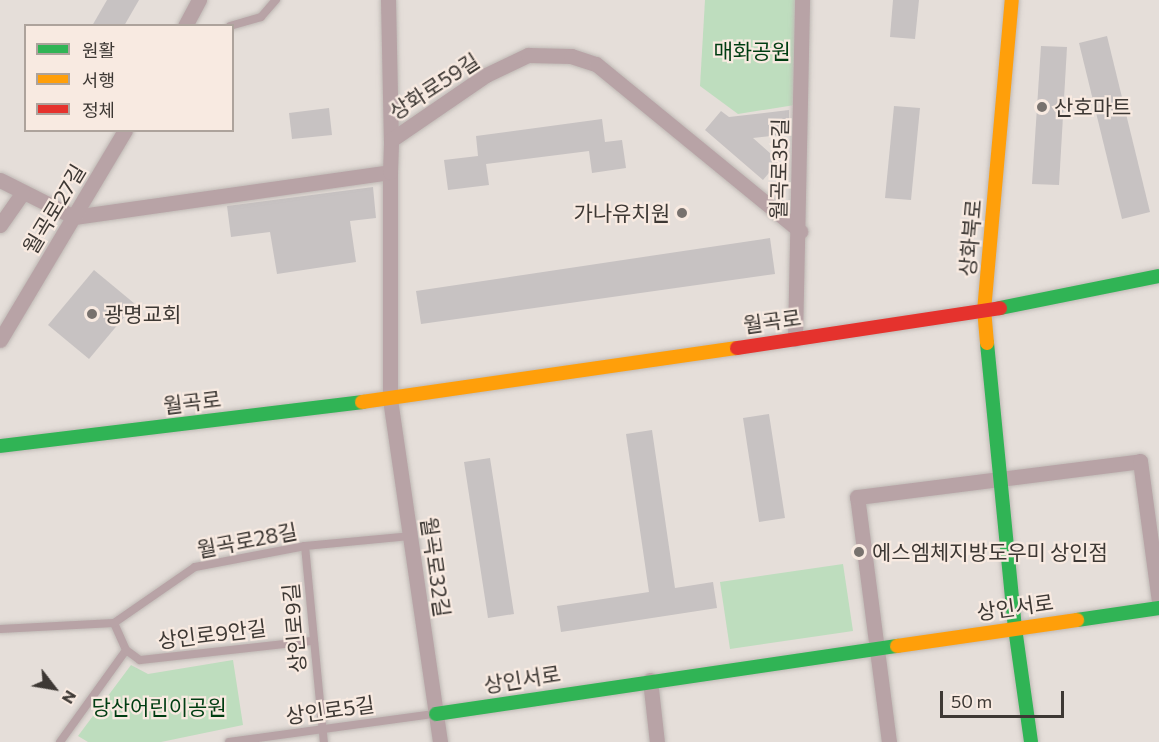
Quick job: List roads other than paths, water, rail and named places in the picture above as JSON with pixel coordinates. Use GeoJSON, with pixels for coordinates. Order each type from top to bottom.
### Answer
{"type":"FeatureCollection","features":[{"type":"Feature","properties":{"kind":"street"},"geometry":{"type":"LineString","coordinates":[[186,24],[199,0]]}},
{"type":"Feature","properties":{"kind":"street"},"geometry":{"type":"LineString","coordinates":[[388,0],[391,140]]}},
{"type":"Feature","properties":{"kind":"street","name":"월곡로35길"},"geometry":{"type":"LineString","coordinates":[[795,339],[800,231],[802,0]]}},
{"type":"Feature","properties":{"kind":"street","name":"상화북로"},"geometry":{"type":"LineString","coordinates":[[1012,0],[984,311],[1014,628],[1031,742]]}},
{"type":"Feature","properties":{"kind":"street","name":"상화로59길"},"geometry":{"type":"LineString","coordinates":[[390,172],[391,140],[486,75],[528,55],[571,56],[596,64],[800,231]]}},
{"type":"Feature","properties":{"kind":"street","name":"월곡로27길"},"geometry":{"type":"LineString","coordinates":[[0,340],[124,132]]}},
{"type":"Feature","properties":{"kind":"street"},"geometry":{"type":"LineString","coordinates":[[0,180],[74,217],[390,172],[390,399]]}},
{"type":"Feature","properties":{"kind":"street"},"geometry":{"type":"LineString","coordinates":[[0,225],[22,193]]}},
{"type":"Feature","properties":{"kind":"street","name":"월곡로"},"geometry":{"type":"LineString","coordinates":[[0,446],[390,399],[984,311],[1159,276]]}},
{"type":"Feature","properties":{"kind":"street","name":"월곡로32길"},"geometry":{"type":"LineString","coordinates":[[390,399],[440,742]]}},
{"type":"Feature","properties":{"kind":"street"},"geometry":{"type":"LineString","coordinates":[[889,742],[857,497],[1000,481],[1140,461],[1159,601]]}},
{"type":"Feature","properties":{"kind":"street","name":"상인서로"},"geometry":{"type":"LineString","coordinates":[[436,714],[650,680],[1159,608]]}},
{"type":"Feature","properties":{"kind":"street"},"geometry":{"type":"LineString","coordinates":[[650,680],[657,742]]}},
{"type":"Feature","properties":{"kind":"lane"},"geometry":{"type":"LineString","coordinates":[[234,25],[261,17],[276,0]]}},
{"type":"Feature","properties":{"kind":"lane","name":"월곡로28길"},"geometry":{"type":"LineString","coordinates":[[114,623],[195,567],[305,546],[410,536]]}},
{"type":"Feature","properties":{"kind":"lane","name":"상인로9길"},"geometry":{"type":"LineString","coordinates":[[305,546],[312,641],[324,742]]}},
{"type":"Feature","properties":{"kind":"lane"},"geometry":{"type":"LineString","coordinates":[[0,629],[114,623],[126,650],[65,740]]}},
{"type":"Feature","properties":{"kind":"lane","name":"상인로9안길"},"geometry":{"type":"LineString","coordinates":[[126,650],[140,660],[312,641]]}},
{"type":"Feature","properties":{"kind":"lane","name":"상인로5길"},"geometry":{"type":"LineString","coordinates":[[229,742],[436,714]]}},
{"type":"Feature","properties":{"kind":"place","name":"산호마트"},"geometry":{"type":"Point","coordinates":[1042,107]}},
{"type":"Feature","properties":{"kind":"place","name":"가나유치원"},"geometry":{"type":"Point","coordinates":[682,213]}},
{"type":"Feature","properties":{"kind":"place","name":"광명교회"},"geometry":{"type":"Point","coordinates":[92,314]}},
{"type":"Feature","properties":{"kind":"place","name":"에스엠체지방도우미 상인점"},"geometry":{"type":"Point","coordinates":[859,552]}},
{"type":"Feature","properties":{"kind":"park label","name":"매화공원"},"geometry":{"type":"Point","coordinates":[752,51]}},
{"type":"Feature","properties":{"kind":"park label","name":"당산어린이공원"},"geometry":{"type":"Point","coordinates":[159,707]}}]}
